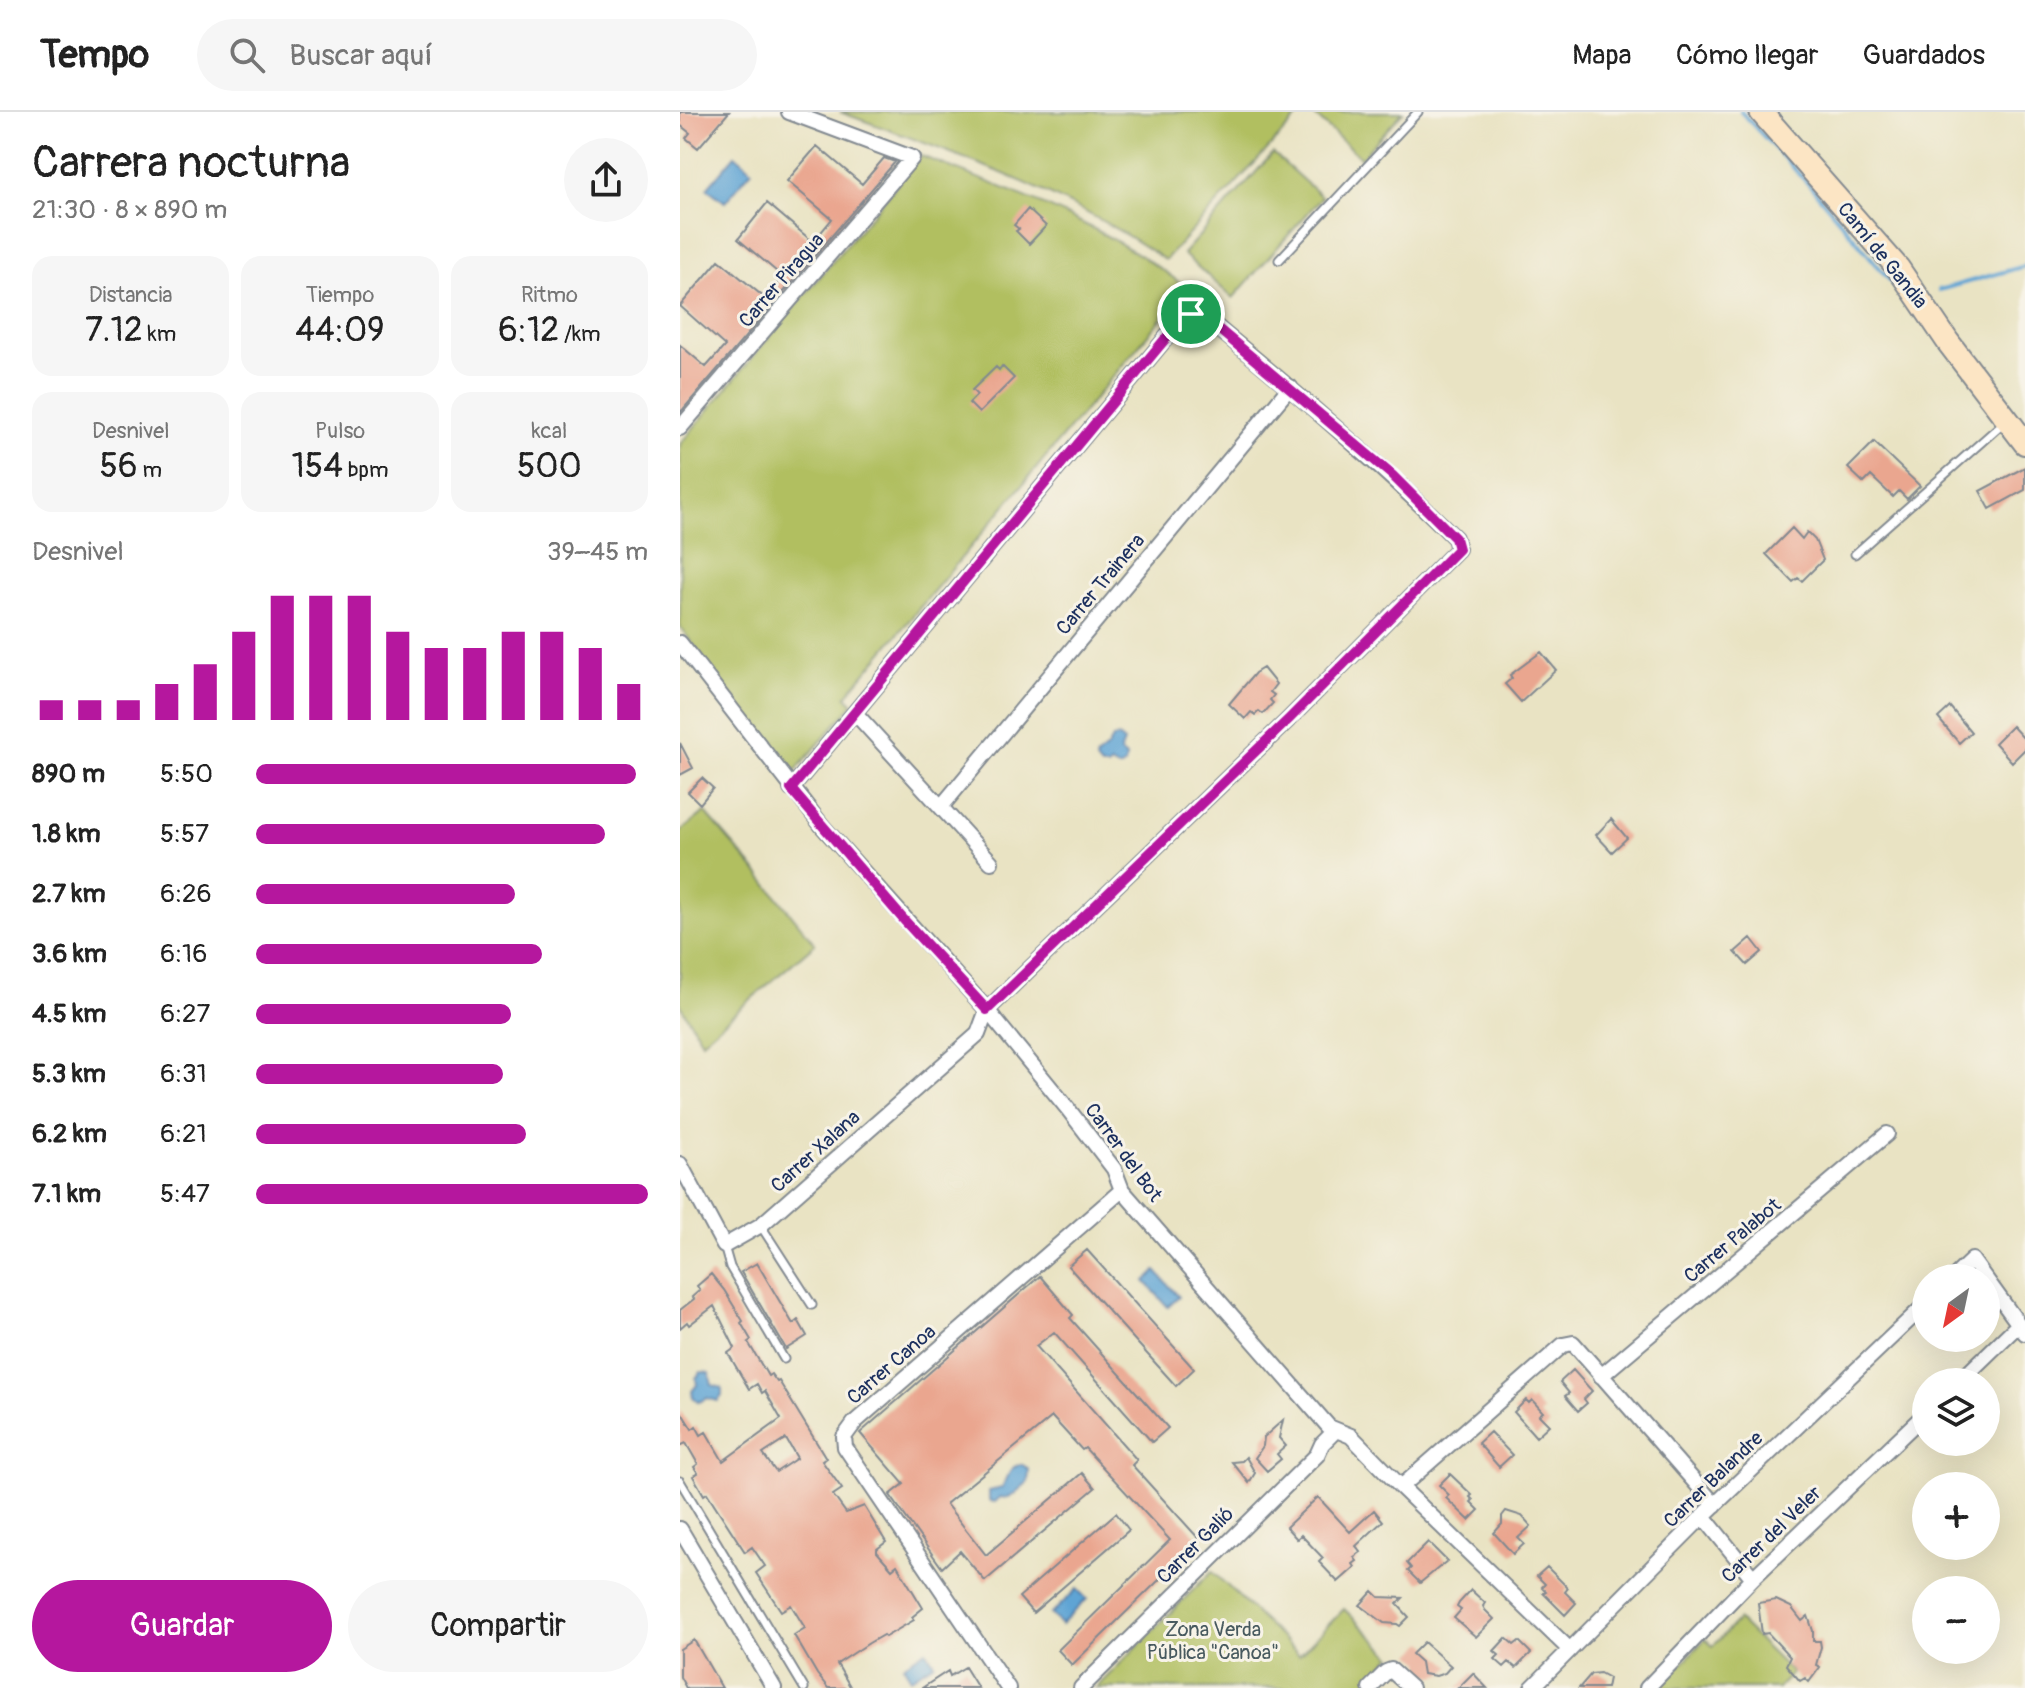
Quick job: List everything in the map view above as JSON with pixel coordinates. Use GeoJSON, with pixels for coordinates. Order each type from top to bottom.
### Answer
{"type":"FeatureCollection","features":[{"type":"Feature","properties":{"kind":"main road","name":"Camí de Gandia"},"geometry":{"type":"LineString","coordinates":[[1761,112],[1898,268],[1948,342],[2025,443]]}},
{"type":"Feature","properties":{"kind":"street","name":"Carrer Piragua"},"geometry":{"type":"LineString","coordinates":[[680,428],[912,158],[789,112]]}},
{"type":"Feature","properties":{"kind":"street"},"geometry":{"type":"LineString","coordinates":[[791,789],[1181,320],[1191,314],[1203,316],[1290,387]]}},
{"type":"Feature","properties":{"kind":"street","name":"Carrer Trainera"},"geometry":{"type":"LineString","coordinates":[[941,807],[1290,387]]}},
{"type":"Feature","properties":{"kind":"street","name":"Carrer Xalana"},"geometry":{"type":"LineString","coordinates":[[724,1246],[761,1225],[978,1034],[987,1010],[1289,719],[1458,549],[1455,538],[1392,475],[1290,387]]}},
{"type":"Feature","properties":{"kind":"street","name":"Carrer del Bot"},"geometry":{"type":"LineString","coordinates":[[680,643],[791,789],[987,1010],[1114,1169],[1122,1190],[1329,1427],[1351,1436],[1570,1650]]}},
{"type":"Feature","properties":{"kind":"street"},"geometry":{"type":"LineString","coordinates":[[855,713],[991,862]]}},
{"type":"Feature","properties":{"kind":"street","name":"Carrer Palabot"},"geometry":{"type":"LineString","coordinates":[[1601,1376],[1887,1134]]}},
{"type":"Feature","properties":{"kind":"street"},"geometry":{"type":"LineString","coordinates":[[680,1164],[724,1246]]}},
{"type":"Feature","properties":{"kind":"street","name":"Carrer Canoa"},"geometry":{"type":"LineString","coordinates":[[1008,1688],[845,1447],[844,1437],[855,1422],[1122,1190]]}},
{"type":"Feature","properties":{"kind":"street"},"geometry":{"type":"LineString","coordinates":[[1975,1368],[2022,1328],[2000,1297]]}},
{"type":"Feature","properties":{"kind":"street","name":"Carrer Balandre"},"geometry":{"type":"LineString","coordinates":[[1532,1688],[1703,1516],[1912,1317]]}},
{"type":"Feature","properties":{"kind":"street"},"geometry":{"type":"LineString","coordinates":[[1401,1487],[1563,1345],[1573,1343],[1715,1505]]}},
{"type":"Feature","properties":{"kind":"street","name":"Carrer del Veler"},"geometry":{"type":"LineString","coordinates":[[1647,1688],[1753,1578],[1912,1426]]}},
{"type":"Feature","properties":{"kind":"street","name":"Carrer Galió"},"geometry":{"type":"LineString","coordinates":[[1081,1688],[1317,1455],[1322,1444],[1336,1430]]}},
{"type":"Feature","properties":{"kind":"street"},"geometry":{"type":"LineString","coordinates":[[1703,1516],[1753,1578]]}},
{"type":"Feature","properties":{"kind":"street"},"geometry":{"type":"LineString","coordinates":[[680,1529],[774,1688]]}},
{"type":"Feature","properties":{"kind":"street"},"geometry":{"type":"LineString","coordinates":[[1370,1688],[1391,1670],[1411,1688]]}},
{"type":"Feature","properties":{"kind":"lane"},"geometry":{"type":"LineString","coordinates":[[1279,260],[1418,112]]}},
{"type":"Feature","properties":{"kind":"lane"},"geometry":{"type":"LineString","coordinates":[[1855,554],[2007,419]]}},
{"type":"Feature","properties":{"kind":"lane"},"geometry":{"type":"LineString","coordinates":[[761,1225],[812,1305]]}},
{"type":"Feature","properties":{"kind":"lane"},"geometry":{"type":"LineString","coordinates":[[724,1246],[730,1267],[784,1359]]}},
{"type":"Feature","properties":{"kind":"lane"},"geometry":{"type":"LineString","coordinates":[[680,1481],[804,1688]]}},
{"type":"Feature","properties":{"kind":"green space"},"geometry":{"type":"Polygon","coordinates":[[[840,112],[1302,112],[1165,260],[1127,235],[1048,193],[840,112]]]}},
{"type":"Feature","properties":{"kind":"green space"},"geometry":{"type":"Polygon","coordinates":[[[1311,112],[1403,112],[1361,158],[1311,112]]]}},
{"type":"Feature","properties":{"kind":"green space"},"geometry":{"type":"Polygon","coordinates":[[[1273,153],[1322,197],[1233,298],[1183,254],[1273,153]]]}},
{"type":"Feature","properties":{"kind":"green space"},"geometry":{"type":"Polygon","coordinates":[[[921,156],[1026,197],[1092,228],[1156,265],[1187,288],[846,696],[853,704],[792,775],[680,627],[680,444],[921,156]]]}},
{"type":"Feature","properties":{"kind":"green space"},"geometry":{"type":"Polygon","coordinates":[[[705,812],[815,944],[702,1041],[680,1005],[680,832],[705,812]]]}},
{"type":"Feature","properties":{"kind":"green space","name":"Zona Verda Pública \"Canoa\""},"geometry":{"type":"Polygon","coordinates":[[[1212,1571],[1299,1655],[1344,1609],[1392,1656],[1362,1688],[1096,1688],[1212,1571]]]}},
{"type":"Feature","properties":{"kind":"green space"},"geometry":{"type":"Polygon","coordinates":[[[1738,1620],[1792,1673],[1778,1688],[1659,1688],[1705,1639],[1713,1646],[1738,1620]]]}},
{"type":"Feature","properties":{"kind":"water"},"geometry":{"type":"Polygon","coordinates":[[[735,155],[752,170],[725,202],[707,188],[735,155]]]}},
{"type":"Feature","properties":{"kind":"water"},"geometry":{"type":"Polygon","coordinates":[[[1118,737],[1124,742],[1120,752],[1126,757],[1125,764],[1119,768],[1111,764],[1101,767],[1096,761],[1097,756],[1112,739],[1118,737]]]}},
{"type":"Feature","properties":{"kind":"water"},"geometry":{"type":"Polygon","coordinates":[[[1156,1271],[1179,1297],[1168,1307],[1145,1281],[1156,1271]]]}},
{"type":"Feature","properties":{"kind":"water"},"geometry":{"type":"Polygon","coordinates":[[[701,1372],[709,1373],[712,1385],[722,1388],[718,1401],[707,1398],[699,1402],[693,1397],[696,1378],[701,1372]]]}},
{"type":"Feature","properties":{"kind":"water"},"geometry":{"type":"Polygon","coordinates":[[[1021,1464],[1029,1469],[1028,1482],[1009,1498],[989,1501],[989,1491],[1002,1488],[1012,1468],[1021,1464]]]}},
{"type":"Feature","properties":{"kind":"water"},"geometry":{"type":"Polygon","coordinates":[[[1077,1589],[1087,1599],[1061,1625],[1051,1614],[1077,1589]]]}},
{"type":"Feature","properties":{"kind":"water"},"geometry":{"type":"Polygon","coordinates":[[[926,1650],[934,1663],[911,1678],[903,1665],[926,1650]]]}},
{"type":"Feature","properties":{"kind":"building"},"geometry":{"type":"Polygon","coordinates":[[[680,112],[729,112],[698,148],[686,138],[690,133],[680,125],[680,112]]]}},
{"type":"Feature","properties":{"kind":"building"},"geometry":{"type":"Polygon","coordinates":[[[817,146],[862,184],[884,158],[895,162],[680,413],[680,345],[706,367],[725,346],[680,306],[719,260],[765,298],[783,277],[738,239],[767,203],[813,242],[832,219],[787,181],[817,146]]]}},
{"type":"Feature","properties":{"kind":"building"},"geometry":{"type":"Polygon","coordinates":[[[1028,209],[1046,226],[1029,244],[1014,225],[1028,209]]]}},
{"type":"Feature","properties":{"kind":"building"},"geometry":{"type":"Polygon","coordinates":[[[1002,366],[1014,378],[979,413],[969,403],[977,395],[972,390],[996,367],[999,370],[1002,366]]]}},
{"type":"Feature","properties":{"kind":"building"},"geometry":{"type":"Polygon","coordinates":[[[1874,442],[1920,486],[1907,499],[1899,491],[1893,497],[1871,476],[1864,483],[1848,468],[1874,442]]]}},
{"type":"Feature","properties":{"kind":"building"},"geometry":{"type":"Polygon","coordinates":[[[2025,467],[2025,490],[1990,509],[1980,491],[2025,467]]]}},
{"type":"Feature","properties":{"kind":"building"},"geometry":{"type":"Polygon","coordinates":[[[1792,528],[1802,539],[1807,532],[1815,540],[1823,560],[1802,581],[1798,578],[1793,582],[1766,554],[1792,528]]]}},
{"type":"Feature","properties":{"kind":"building"},"geometry":{"type":"Polygon","coordinates":[[[1541,652],[1556,670],[1521,702],[1505,684],[1512,678],[1510,675],[1541,652]]]}},
{"type":"Feature","properties":{"kind":"building"},"geometry":{"type":"Polygon","coordinates":[[[1263,668],[1276,684],[1270,692],[1274,695],[1270,700],[1273,703],[1263,714],[1251,712],[1245,719],[1229,704],[1263,668]]]}},
{"type":"Feature","properties":{"kind":"building"},"geometry":{"type":"Polygon","coordinates":[[[1950,707],[1971,732],[1959,743],[1938,718],[1950,707]]]}},
{"type":"Feature","properties":{"kind":"building"},"geometry":{"type":"Polygon","coordinates":[[[2012,726],[2025,740],[2025,749],[2012,762],[1995,743],[2012,726]]]}},
{"type":"Feature","properties":{"kind":"building"},"geometry":{"type":"Polygon","coordinates":[[[680,743],[693,768],[680,775],[680,743]]]}},
{"type":"Feature","properties":{"kind":"building"},"geometry":{"type":"Polygon","coordinates":[[[702,778],[713,788],[700,804],[688,792],[702,778]]]}},
{"type":"Feature","properties":{"kind":"building"},"geometry":{"type":"Polygon","coordinates":[[[1611,819],[1627,838],[1612,852],[1596,835],[1611,819]]]}},
{"type":"Feature","properties":{"kind":"building"},"geometry":{"type":"Polygon","coordinates":[[[1751,938],[1762,952],[1747,965],[1735,952],[1751,938]]]}},
{"type":"Feature","properties":{"kind":"building"},"geometry":{"type":"Polygon","coordinates":[[[1087,1250],[1194,1369],[1176,1386],[1068,1266],[1087,1250]]]}},
{"type":"Feature","properties":{"kind":"building"},"geometry":{"type":"Polygon","coordinates":[[[757,1263],[793,1324],[798,1320],[807,1336],[786,1349],[741,1272],[757,1263]]]}},
{"type":"Feature","properties":{"kind":"building"},"geometry":{"type":"Polygon","coordinates":[[[711,1274],[724,1290],[743,1321],[741,1323],[751,1340],[748,1342],[768,1376],[771,1374],[779,1381],[826,1458],[822,1461],[842,1489],[833,1495],[846,1513],[864,1506],[886,1542],[877,1552],[892,1569],[897,1565],[923,1608],[912,1617],[914,1620],[837,1664],[851,1688],[828,1688],[817,1674],[794,1635],[805,1628],[791,1605],[781,1611],[756,1573],[765,1566],[752,1547],[745,1552],[707,1493],[704,1495],[693,1476],[698,1473],[694,1467],[698,1464],[686,1443],[680,1446],[680,1410],[692,1429],[696,1426],[701,1435],[706,1432],[723,1461],[781,1419],[765,1391],[762,1393],[757,1384],[749,1389],[728,1353],[735,1348],[714,1306],[680,1328],[680,1310],[694,1299],[692,1297],[700,1290],[697,1286],[711,1274]],[[786,1439],[763,1454],[776,1472],[797,1458],[786,1439]]]}},
{"type":"Feature","properties":{"kind":"building"},"geometry":{"type":"Polygon","coordinates":[[[1040,1276],[1073,1315],[1070,1318],[1168,1428],[1152,1442],[1054,1332],[1036,1346],[1137,1460],[1132,1465],[1200,1540],[1072,1665],[1058,1650],[1170,1540],[1052,1417],[946,1504],[986,1555],[1082,1473],[1095,1488],[985,1581],[960,1551],[942,1568],[890,1495],[904,1484],[860,1433],[1040,1276]]]}},
{"type":"Feature","properties":{"kind":"building"},"geometry":{"type":"Polygon","coordinates":[[[1573,1370],[1592,1391],[1584,1399],[1587,1403],[1578,1411],[1565,1396],[1569,1393],[1560,1382],[1573,1370]]]}},
{"type":"Feature","properties":{"kind":"building"},"geometry":{"type":"Polygon","coordinates":[[[1526,1400],[1529,1403],[1532,1400],[1543,1412],[1539,1415],[1549,1425],[1536,1437],[1514,1412],[1526,1400]]]}},
{"type":"Feature","properties":{"kind":"building"},"geometry":{"type":"Polygon","coordinates":[[[1283,1420],[1279,1438],[1286,1446],[1277,1454],[1281,1459],[1267,1471],[1255,1458],[1263,1446],[1264,1437],[1283,1420]]]}},
{"type":"Feature","properties":{"kind":"building"},"geometry":{"type":"Polygon","coordinates":[[[1490,1432],[1512,1455],[1499,1467],[1478,1443],[1490,1432]]]}},
{"type":"Feature","properties":{"kind":"building"},"geometry":{"type":"Polygon","coordinates":[[[1246,1457],[1255,1473],[1249,1483],[1232,1462],[1242,1461],[1246,1457]]]}},
{"type":"Feature","properties":{"kind":"building"},"geometry":{"type":"Polygon","coordinates":[[[1450,1474],[1472,1495],[1471,1502],[1479,1510],[1469,1520],[1446,1498],[1449,1495],[1439,1485],[1450,1474]]]}},
{"type":"Feature","properties":{"kind":"building"},"geometry":{"type":"Polygon","coordinates":[[[1318,1497],[1350,1532],[1374,1510],[1383,1521],[1356,1546],[1361,1552],[1354,1557],[1357,1561],[1353,1564],[1355,1567],[1338,1582],[1319,1562],[1323,1558],[1301,1535],[1297,1539],[1286,1527],[1318,1497]]]}},
{"type":"Feature","properties":{"kind":"building"},"geometry":{"type":"Polygon","coordinates":[[[1506,1511],[1522,1516],[1531,1526],[1518,1538],[1524,1544],[1513,1554],[1494,1533],[1502,1524],[1506,1511]]]}},
{"type":"Feature","properties":{"kind":"building"},"geometry":{"type":"Polygon","coordinates":[[[1116,1513],[1129,1530],[1033,1613],[1019,1597],[1116,1513]]]}},
{"type":"Feature","properties":{"kind":"building"},"geometry":{"type":"Polygon","coordinates":[[[1428,1542],[1447,1561],[1420,1583],[1408,1571],[1411,1568],[1407,1563],[1428,1542]]]}},
{"type":"Feature","properties":{"kind":"building"},"geometry":{"type":"Polygon","coordinates":[[[1547,1567],[1568,1588],[1565,1592],[1576,1603],[1565,1615],[1543,1593],[1546,1591],[1542,1587],[1545,1584],[1537,1576],[1547,1567]]]}},
{"type":"Feature","properties":{"kind":"building"},"geometry":{"type":"Polygon","coordinates":[[[1471,1590],[1485,1603],[1485,1610],[1494,1619],[1476,1637],[1454,1618],[1461,1610],[1457,1607],[1459,1603],[1471,1590]]]}},
{"type":"Feature","properties":{"kind":"building"},"geometry":{"type":"Polygon","coordinates":[[[1373,1591],[1379,1597],[1403,1598],[1397,1604],[1409,1617],[1400,1626],[1384,1623],[1360,1605],[1373,1591]]]}},
{"type":"Feature","properties":{"kind":"building"},"geometry":{"type":"Polygon","coordinates":[[[1776,1600],[1791,1607],[1802,1621],[1808,1616],[1813,1641],[1820,1641],[1816,1665],[1820,1667],[1809,1682],[1805,1678],[1800,1681],[1786,1665],[1790,1657],[1768,1633],[1762,1634],[1758,1603],[1776,1600]]]}},
{"type":"Feature","properties":{"kind":"building"},"geometry":{"type":"Polygon","coordinates":[[[1506,1638],[1514,1645],[1519,1641],[1531,1653],[1516,1668],[1509,1662],[1504,1667],[1495,1659],[1499,1655],[1494,1651],[1506,1638]]]}},
{"type":"Feature","properties":{"kind":"building"},"geometry":{"type":"Polygon","coordinates":[[[694,1640],[722,1688],[686,1688],[680,1677],[680,1649],[694,1640]]]}},
{"type":"Feature","properties":{"kind":"building"},"geometry":{"type":"Polygon","coordinates":[[[1424,1642],[1451,1666],[1445,1673],[1436,1676],[1423,1674],[1421,1662],[1412,1654],[1424,1642]]]}},
{"type":"Feature","properties":{"kind":"building"},"geometry":{"type":"Polygon","coordinates":[[[965,1667],[978,1688],[922,1688],[948,1671],[950,1676],[965,1667]]]}},
{"type":"Feature","properties":{"kind":"building"},"geometry":{"type":"Polygon","coordinates":[[[1473,1673],[1487,1688],[1458,1688],[1473,1673]]]}},
{"type":"Feature","properties":{"kind":"building"},"geometry":{"type":"Polygon","coordinates":[[[1600,1673],[1609,1678],[1607,1688],[1579,1688],[1591,1674],[1600,1673]]]}},
{"type":"Feature","properties":{"kind":"waterway"},"geometry":{"type":"LineString","coordinates":[[1741,112],[1813,189],[1893,284]]}},
{"type":"Feature","properties":{"kind":"waterway"},"geometry":{"type":"LineString","coordinates":[[1939,290],[2025,266]]}},
{"type":"Feature","properties":{"kind":"route"},"geometry":{"type":"LineString","coordinates":[[1191,314],[1203,316],[1392,475],[1455,538],[1458,549],[1289,719],[987,1010],[791,789],[1181,320],[1191,314]]}}]}
